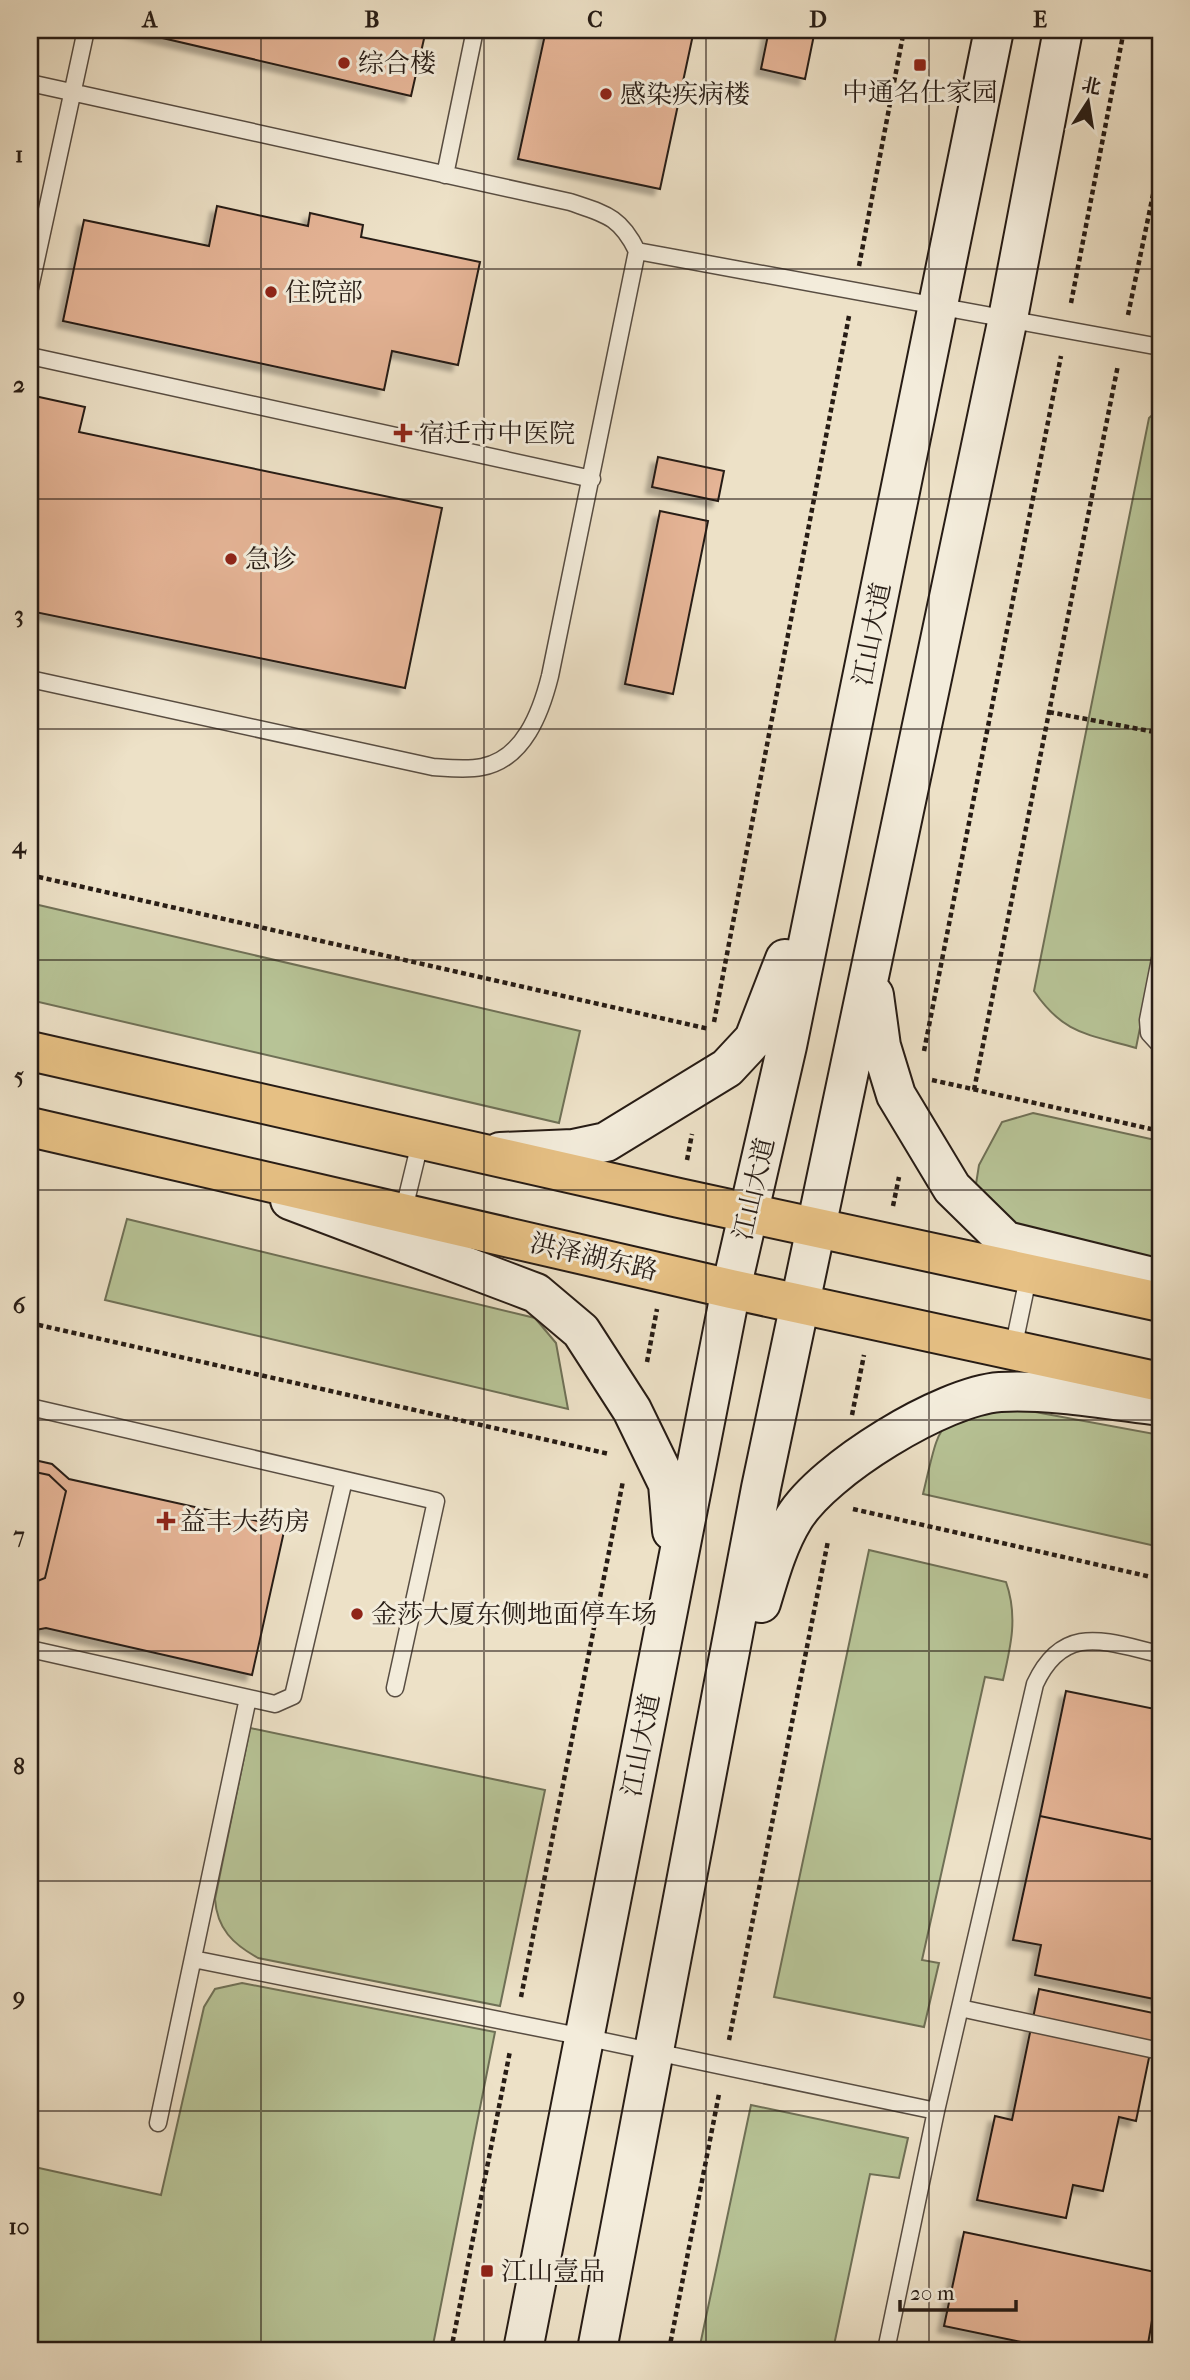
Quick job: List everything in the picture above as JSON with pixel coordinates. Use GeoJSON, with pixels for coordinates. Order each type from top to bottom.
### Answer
{"type":"FeatureCollection","features":[{"type":"Feature","properties":{"kind":"main road","name":"江山大道"},"geometry":{"type":"LineString","coordinates":[[523,2350],[731,1289],[787,1046],[839,798],[994,30]]}},
{"type":"Feature","properties":{"kind":"main road"},"geometry":{"type":"LineString","coordinates":[[597,2350],[800,1302],[1008,318],[1063,30]]}},
{"type":"Feature","properties":{"kind":"main road"},"geometry":{"type":"LineString","coordinates":[[480,1153],[573,1149],[606,1142],[727,1068],[754,1039],[772,998],[839,798]]}},
{"type":"Feature","properties":{"kind":"main road"},"geometry":{"type":"LineString","coordinates":[[871,972],[881,1046],[896,1095],[952,1188],[1006,1241],[1160,1279]]}},
{"type":"Feature","properties":{"kind":"main road"},"geometry":{"type":"LineString","coordinates":[[30,1051],[748,1213],[1160,1302]]}},
{"type":"Feature","properties":{"kind":"main road","name":"洪泽湖东路"},"geometry":{"type":"LineString","coordinates":[[30,1126],[731,1289],[1160,1382]]}},
{"type":"Feature","properties":{"kind":"main road"},"geometry":{"type":"LineString","coordinates":[[203,1167],[536,1293],[581,1331],[632,1410],[668,1484],[676,1567]]}},
{"type":"Feature","properties":{"kind":"main road"},"geometry":{"type":"LineString","coordinates":[[698,1820],[775,1555],[795,1516],[823,1502],[842,1467],[943,1408],[999,1392],[1095,1398],[1160,1406]]}},
{"type":"Feature","properties":{"kind":"lane"},"geometry":{"type":"LineString","coordinates":[[30,288],[86,30]]}},
{"type":"Feature","properties":{"kind":"lane"},"geometry":{"type":"LineString","coordinates":[[445,175],[475,30]]}},
{"type":"Feature","properties":{"kind":"lane"},"geometry":{"type":"LineString","coordinates":[[30,83],[570,202],[606,215],[626,228],[637,251],[592,479],[543,703],[518,746],[483,767],[433,767],[30,680]]}},
{"type":"Feature","properties":{"kind":"lane"},"geometry":{"type":"LineString","coordinates":[[637,251],[1160,347]]}},
{"type":"Feature","properties":{"kind":"lane"},"geometry":{"type":"LineString","coordinates":[[30,356],[592,479]]}},
{"type":"Feature","properties":{"kind":"lane"},"geometry":{"type":"LineString","coordinates":[[1160,959],[1148,1020],[1149,1033],[1160,1045]]}},
{"type":"Feature","properties":{"kind":"lane"},"geometry":{"type":"LineString","coordinates":[[403,1213],[421,1139]]}},
{"type":"Feature","properties":{"kind":"lane"},"geometry":{"type":"LineString","coordinates":[[1013,1349],[1029,1273]]}},
{"type":"Feature","properties":{"kind":"lane"},"geometry":{"type":"LineString","coordinates":[[30,1407],[436,1501],[395,1688]]}},
{"type":"Feature","properties":{"kind":"lane"},"geometry":{"type":"LineString","coordinates":[[30,1649],[275,1704],[293,1696],[344,1480]]}},
{"type":"Feature","properties":{"kind":"lane"},"geometry":{"type":"LineString","coordinates":[[886,2350],[936,2111],[1035,1684],[1044,1664],[1057,1650],[1077,1643],[1100,1640],[1160,1654]]}},
{"type":"Feature","properties":{"kind":"lane"},"geometry":{"type":"LineString","coordinates":[[158,2123],[248,1698]]}},
{"type":"Feature","properties":{"kind":"lane"},"geometry":{"type":"LineString","coordinates":[[193,1959],[936,2111]]}},
{"type":"Feature","properties":{"kind":"lane"},"geometry":{"type":"LineString","coordinates":[[960,2008],[1160,2051]]}},
{"type":"Feature","properties":{"kind":"path"},"geometry":{"type":"LineString","coordinates":[[921,1064],[1125,30]]}},
{"type":"Feature","properties":{"kind":"path"},"geometry":{"type":"LineString","coordinates":[[974,1090],[1160,162]]}},
{"type":"Feature","properties":{"kind":"path"},"geometry":{"type":"LineString","coordinates":[[1049,712],[1160,733]]}},
{"type":"Feature","properties":{"kind":"path"},"geometry":{"type":"LineString","coordinates":[[30,875],[691,1024]]}},
{"type":"Feature","properties":{"kind":"path"},"geometry":{"type":"LineString","coordinates":[[886,1242],[910,1120]]}},
{"type":"Feature","properties":{"kind":"path"},"geometry":{"type":"LineString","coordinates":[[842,1467],[872,1318]]}},
{"type":"Feature","properties":{"kind":"path"},"geometry":{"type":"LineString","coordinates":[[30,1323],[659,1465]]}},
{"type":"Feature","properties":{"kind":"path"},"geometry":{"type":"LineString","coordinates":[[669,2350],[724,2066],[823,1502],[1160,1579]]}},
{"type":"Feature","properties":{"kind":"green space"},"geometry":{"type":"Polygon","coordinates":[[[1160,408],[1160,927],[1136,1048],[1078,1031],[1067,1025],[1045,1006],[1034,991],[1149,418],[1160,408]]]}},
{"type":"Feature","properties":{"kind":"green space"},"geometry":{"type":"Polygon","coordinates":[[[30,903],[580,1031],[559,1123],[30,1000],[30,903]]]}},
{"type":"Feature","properties":{"kind":"green space"},"geometry":{"type":"Polygon","coordinates":[[[1033,1113],[1160,1141],[1160,1264],[1018,1232],[976,1184],[979,1165],[1002,1122],[1033,1113]]]}},
{"type":"Feature","properties":{"kind":"green space"},"geometry":{"type":"Polygon","coordinates":[[[127,1219],[535,1318],[556,1343],[568,1409],[105,1300],[127,1219]]]}},
{"type":"Feature","properties":{"kind":"green space"},"geometry":{"type":"Polygon","coordinates":[[[1019,1409],[1160,1435],[1160,1547],[923,1494],[934,1448],[947,1424],[972,1414],[1019,1409]]]}},
{"type":"Feature","properties":{"kind":"green space"},"geometry":{"type":"Polygon","coordinates":[[[869,1550],[1006,1582],[1012,1607],[1011,1643],[1003,1680],[985,1677],[922,1960],[939,1963],[924,2027],[774,1997],[869,1550]]]}},
{"type":"Feature","properties":{"kind":"green space"},"geometry":{"type":"Polygon","coordinates":[[[250,1728],[545,1790],[500,2006],[258,1958],[234,1941],[219,1919],[215,1899],[250,1728]]]}},
{"type":"Feature","properties":{"kind":"green space"},"geometry":{"type":"Polygon","coordinates":[[[242,1983],[495,2032],[432,2350],[30,2350],[30,2166],[161,2195],[204,2007],[215,1989],[242,1983]]]}},
{"type":"Feature","properties":{"kind":"green space"},"geometry":{"type":"Polygon","coordinates":[[[751,2105],[908,2138],[899,2178],[870,2174],[833,2350],[699,2350],[751,2105]]]}},
{"type":"Feature","properties":{"kind":"building","name":"综合楼"},"geometry":{"type":"Polygon","coordinates":[[[128,30],[426,30],[411,96],[128,30]]]}},
{"type":"Feature","properties":{"kind":"building","name":"感染疾病楼"},"geometry":{"type":"Polygon","coordinates":[[[546,30],[694,30],[660,189],[518,159],[546,30]]]}},
{"type":"Feature","properties":{"kind":"building"},"geometry":{"type":"Polygon","coordinates":[[[769,30],[815,30],[805,79],[761,69],[769,30]]]}},
{"type":"Feature","properties":{"kind":"building","name":"住院部"},"geometry":{"type":"Polygon","coordinates":[[[217,206],[308,226],[310,213],[363,225],[361,237],[480,262],[458,365],[392,351],[384,390],[63,321],[84,220],[209,246],[217,206]]]}},
{"type":"Feature","properties":{"kind":"building","name":"急诊"},"geometry":{"type":"Polygon","coordinates":[[[30,395],[85,407],[79,432],[442,508],[405,688],[30,611],[30,395]]]}},
{"type":"Feature","properties":{"kind":"building"},"geometry":{"type":"Polygon","coordinates":[[[658,457],[724,471],[718,501],[652,487],[658,457]]]}},
{"type":"Feature","properties":{"kind":"building"},"geometry":{"type":"Polygon","coordinates":[[[660,511],[708,521],[673,694],[625,684],[660,511]]]}},
{"type":"Feature","properties":{"kind":"building"},"geometry":{"type":"Polygon","coordinates":[[[30,1459],[52,1464],[69,1479],[285,1527],[252,1675],[46,1628],[30,1631],[30,1459]]]}},
{"type":"Feature","properties":{"kind":"building"},"geometry":{"type":"Polygon","coordinates":[[[30,1471],[49,1475],[66,1491],[45,1578],[30,1584],[30,1471]]]}},
{"type":"Feature","properties":{"kind":"building"},"geometry":{"type":"Polygon","coordinates":[[[1066,1691],[1160,1710],[1160,1841],[1040,1816],[1066,1691]]]}},
{"type":"Feature","properties":{"kind":"building"},"geometry":{"type":"Polygon","coordinates":[[[1040,1816],[1160,1841],[1159,2000],[1035,1975],[1041,1945],[1013,1940],[1040,1816]]]}},
{"type":"Feature","properties":{"kind":"building"},"geometry":{"type":"Polygon","coordinates":[[[1039,1989],[1158,2014],[1136,2121],[1119,2117],[1103,2191],[1073,2185],[1066,2218],[977,2200],[995,2116],[1012,2120],[1039,1989]]]}},
{"type":"Feature","properties":{"kind":"building"},"geometry":{"type":"Polygon","coordinates":[[[964,2232],[1160,2273],[1147,2350],[1060,2350],[944,2326],[964,2232]]]}},
{"type":"Feature","properties":{"kind":"place","name":"综合楼"},"geometry":{"type":"Point","coordinates":[344,63]}},
{"type":"Feature","properties":{"kind":"place","name":"中通名仕家园"},"geometry":{"type":"Point","coordinates":[920,65]}},
{"type":"Feature","properties":{"kind":"place","name":"感染疾病楼"},"geometry":{"type":"Point","coordinates":[606,94]}},
{"type":"Feature","properties":{"kind":"place","name":"住院部"},"geometry":{"type":"Point","coordinates":[271,292]}},
{"type":"Feature","properties":{"kind":"place","name":"宿迁市中医院"},"geometry":{"type":"Point","coordinates":[403,433]}},
{"type":"Feature","properties":{"kind":"place","name":"急诊"},"geometry":{"type":"Point","coordinates":[231,559]}},
{"type":"Feature","properties":{"kind":"place","name":"益丰大药房"},"geometry":{"type":"Point","coordinates":[166,1521]}},
{"type":"Feature","properties":{"kind":"place","name":"金莎大厦东侧地面停车场"},"geometry":{"type":"Point","coordinates":[357,1614]}},
{"type":"Feature","properties":{"kind":"place","name":"江山壹品"},"geometry":{"type":"Point","coordinates":[487,2271]}}]}
